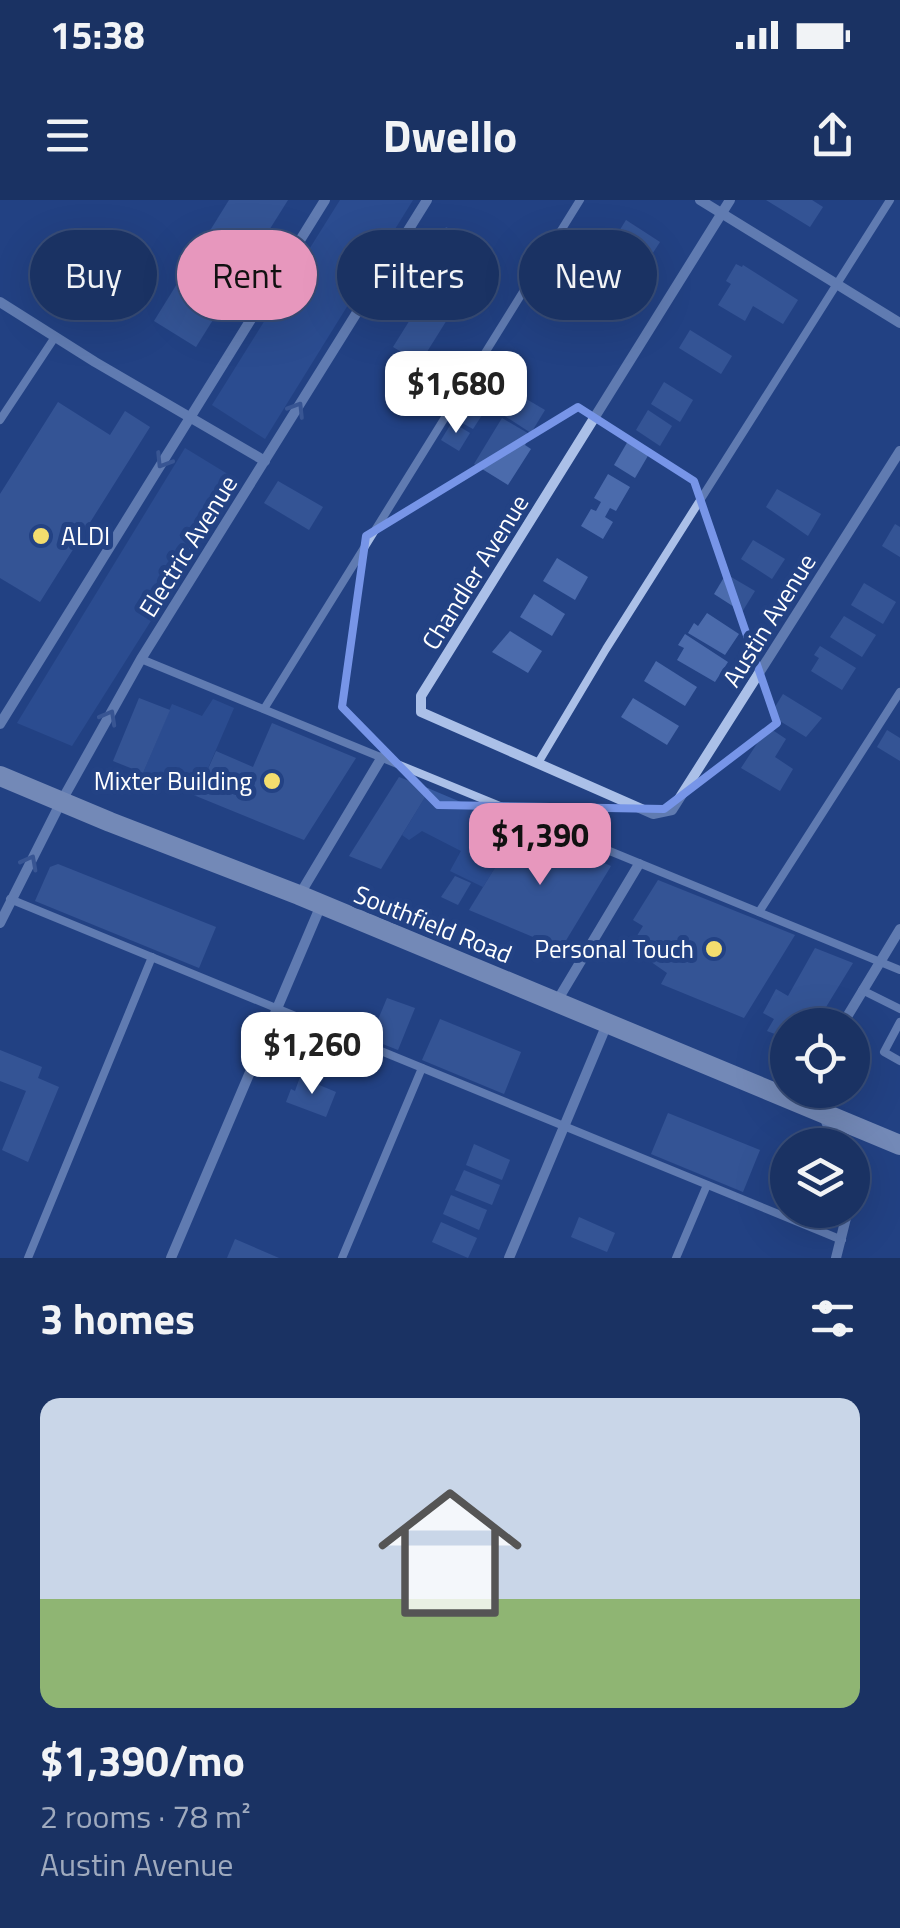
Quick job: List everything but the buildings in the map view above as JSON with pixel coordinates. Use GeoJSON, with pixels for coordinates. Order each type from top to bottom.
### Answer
{"type":"FeatureCollection","features":[{"type":"Feature","properties":{"kind":"main road","name":"Southfield Road"},"geometry":{"type":"LineString","coordinates":[[0,776],[300,895],[900,1145]]}},
{"type":"Feature","properties":{"kind":"street"},"geometry":{"type":"LineString","coordinates":[[0,724],[326,200]]}},
{"type":"Feature","properties":{"kind":"street","name":"Electric Avenue"},"geometry":{"type":"LineString","coordinates":[[0,923],[141,659],[426,200]]}},
{"type":"Feature","properties":{"kind":"street"},"geometry":{"type":"LineString","coordinates":[[700,200],[900,322]]}},
{"type":"Feature","properties":{"kind":"street","name":"Chandler Avenue"},"geometry":{"type":"LineString","coordinates":[[538,764],[421,712],[421,696],[730,200]]}},
{"type":"Feature","properties":{"kind":"street"},"geometry":{"type":"LineString","coordinates":[[0,302],[265,461]]}},
{"type":"Feature","properties":{"kind":"street","name":"Austin Avenue"},"geometry":{"type":"LineString","coordinates":[[538,764],[653,814],[672,810],[900,452]]}},
{"type":"Feature","properties":{"kind":"street"},"geometry":{"type":"LineString","coordinates":[[300,895],[382,757]]}},
{"type":"Feature","properties":{"kind":"street"},"geometry":{"type":"LineString","coordinates":[[557,1002],[639,864]]}},
{"type":"Feature","properties":{"kind":"street"},"geometry":{"type":"LineString","coordinates":[[170,1258],[321,905]]}},
{"type":"Feature","properties":{"kind":"street"},"geometry":{"type":"LineString","coordinates":[[852,1008],[900,929]]}},
{"type":"Feature","properties":{"kind":"street"},"geometry":{"type":"LineString","coordinates":[[509,1258],[607,1024]]}},
{"type":"Feature","properties":{"kind":"street"},"geometry":{"type":"LineString","coordinates":[[822,1108],[829,1128]]}},
{"type":"Feature","properties":{"kind":"street"},"geometry":{"type":"LineString","coordinates":[[836,1258],[844,1228]]}},
{"type":"Feature","properties":{"kind":"lane"},"geometry":{"type":"LineString","coordinates":[[264,709],[580,200]]}},
{"type":"Feature","properties":{"kind":"lane"},"geometry":{"type":"LineString","coordinates":[[538,764],[606,649],[890,200]]}},
{"type":"Feature","properties":{"kind":"lane"},"geometry":{"type":"LineString","coordinates":[[0,420],[55,337]]}},
{"type":"Feature","properties":{"kind":"lane"},"geometry":{"type":"LineString","coordinates":[[141,659],[900,970]]}},
{"type":"Feature","properties":{"kind":"lane"},"geometry":{"type":"LineString","coordinates":[[759,912],[900,692]]}},
{"type":"Feature","properties":{"kind":"lane"},"geometry":{"type":"LineString","coordinates":[[10,899],[842,1240]]}},
{"type":"Feature","properties":{"kind":"lane"},"geometry":{"type":"LineString","coordinates":[[28,1258],[152,957]]}},
{"type":"Feature","properties":{"kind":"lane"},"geometry":{"type":"LineString","coordinates":[[862,990],[900,1009]]}},
{"type":"Feature","properties":{"kind":"lane"},"geometry":{"type":"LineString","coordinates":[[900,1022],[884,1052],[900,1060]]}},
{"type":"Feature","properties":{"kind":"lane"},"geometry":{"type":"LineString","coordinates":[[342,1258],[422,1068]]}},
{"type":"Feature","properties":{"kind":"lane"},"geometry":{"type":"LineString","coordinates":[[676,1258],[707,1185]]}},
{"type":"Feature","properties":{"kind":"highlighted area"},"geometry":{"type":"Polygon","coordinates":[[[578,407],[694,481],[777,723],[664,809],[438,805],[342,707],[366,536],[578,407]]]}},
{"type":"Feature","properties":{"kind":"shaded area"},"geometry":{"type":"Polygon","coordinates":[[[340,200],[413,200],[394,230],[337,230],[339,320],[265,439],[212,405],[265,320],[317,320],[317,237],[340,200]]]}},
{"type":"Feature","properties":{"kind":"shaded area"},"geometry":{"type":"Polygon","coordinates":[[[185,448],[239,481],[72,746],[17,723],[185,448]]]}},
{"type":"Feature","properties":{"kind":"shaded area"},"geometry":{"type":"Polygon","coordinates":[[[213,699],[234,708],[196,796],[143,773],[172,704],[202,716],[213,699]]]}},
{"type":"Feature","properties":{"kind":"shaded area"},"geometry":{"type":"Polygon","coordinates":[[[430,789],[520,827],[483,887],[450,871],[461,851],[422,831],[409,840],[402,835],[430,789]]]}},
{"type":"Feature","properties":{"kind":"place","name":"ALDI"},"geometry":{"type":"Point","coordinates":[41,536]}},
{"type":"Feature","properties":{"kind":"place","name":"Mixter Building"},"geometry":{"type":"Point","coordinates":[272,781]}},
{"type":"Feature","properties":{"kind":"place","name":"Personal Touch"},"geometry":{"type":"Point","coordinates":[714,949]}}]}
